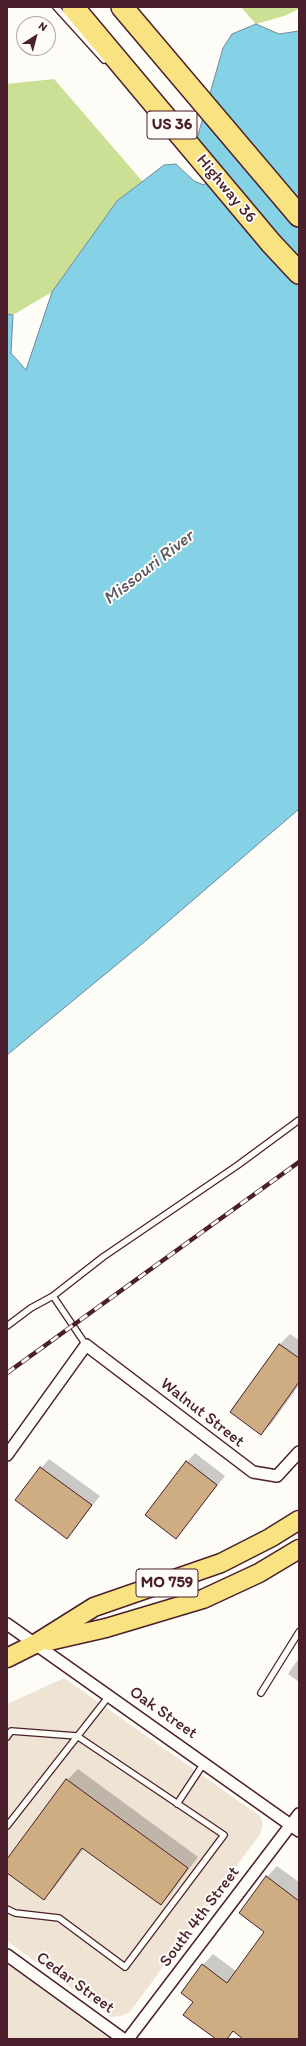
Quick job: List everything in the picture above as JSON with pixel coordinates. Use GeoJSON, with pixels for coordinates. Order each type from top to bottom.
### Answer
{"type":"FeatureCollection","features":[{"type":"Feature","properties":{"kind":"highway","name":"Highway 36"},"geometry":{"type":"LineString","coordinates":[[73,7],[299,273]]}},
{"type":"Feature","properties":{"kind":"highway","name":"US 36"},"geometry":{"type":"LineString","coordinates":[[122,7],[299,216]]}},
{"type":"Feature","properties":{"kind":"main road","name":"MO 759"},"geometry":{"type":"LineString","coordinates":[[7,1658],[35,1644],[94,1607],[222,1563],[270,1538],[299,1520]]}},
{"type":"Feature","properties":{"kind":"main road","name":"MO 759"},"geometry":{"type":"LineString","coordinates":[[35,1644],[106,1628],[203,1599],[259,1573],[299,1549]]}},
{"type":"Feature","properties":{"kind":"street","name":"Walnut Street"},"geometry":{"type":"LineString","coordinates":[[86,1345],[253,1472],[277,1476],[299,1452]]}},
{"type":"Feature","properties":{"kind":"street"},"geometry":{"type":"LineString","coordinates":[[7,1455],[86,1345]]}},
{"type":"Feature","properties":{"kind":"street","name":"Oak Street"},"geometry":{"type":"LineString","coordinates":[[7,1624],[109,1695],[295,1829]]}},
{"type":"Feature","properties":{"kind":"street","name":"South 4th Street"},"geometry":{"type":"LineString","coordinates":[[128,2039],[295,1829],[299,1814]]}},
{"type":"Feature","properties":{"kind":"street","name":"Cedar Street"},"geometry":{"type":"LineString","coordinates":[[7,1955],[123,2039]]}},
{"type":"Feature","properties":{"kind":"lane"},"geometry":{"type":"LineString","coordinates":[[56,7],[108,64]]}},
{"type":"Feature","properties":{"kind":"lane"},"geometry":{"type":"LineString","coordinates":[[7,1326],[31,1308],[53,1296],[103,1257],[238,1165],[299,1120]]}},
{"type":"Feature","properties":{"kind":"lane"},"geometry":{"type":"LineString","coordinates":[[53,1296],[86,1345]]}},
{"type":"Feature","properties":{"kind":"lane"},"geometry":{"type":"LineString","coordinates":[[261,1693],[299,1632]]}},
{"type":"Feature","properties":{"kind":"lane"},"geometry":{"type":"LineString","coordinates":[[7,1826],[109,1695]]}},
{"type":"Feature","properties":{"kind":"lane"},"geometry":{"type":"LineString","coordinates":[[7,1737],[11,1731],[77,1736],[224,1835],[125,1967],[59,1918],[15,1913],[7,1909]]}},
{"type":"Feature","properties":{"kind":"lane"},"geometry":{"type":"LineString","coordinates":[[177,1804],[204,1763]]}},
{"type":"Feature","properties":{"kind":"shaded area"},"geometry":{"type":"Polygon","coordinates":[[[64,1678],[260,1816],[263,1824],[260,1834],[130,2012],[121,2016],[111,2017],[7,1941],[7,1704],[64,1678]]]}},
{"type":"Feature","properties":{"kind":"shaded area"},"geometry":{"type":"Polygon","coordinates":[[[7,1964],[110,2039],[7,2039],[7,1964]]]}},
{"type":"Feature","properties":{"kind":"green space"},"geometry":{"type":"Polygon","coordinates":[[[241,7],[299,7],[299,9],[284,16],[256,24],[241,7]]]}},
{"type":"Feature","properties":{"kind":"green space"},"geometry":{"type":"Polygon","coordinates":[[[54,79],[143,182],[117,201],[52,292],[13,315],[7,314],[7,84],[54,79]]]}},
{"type":"Feature","properties":{"kind":"water","name":"Missouri River"},"geometry":{"type":"Polygon","coordinates":[[[256,24],[279,34],[299,31],[299,809],[143,943],[7,1055],[7,314],[13,315],[11,353],[26,370],[52,292],[117,201],[164,165],[176,164],[194,181],[204,185],[210,178],[196,142],[223,48],[232,34],[256,24]]]}},
{"type":"Feature","properties":{"kind":"building"},"geometry":{"type":"Polygon","coordinates":[[[279,1344],[299,1358],[299,1382],[261,1435],[230,1412],[279,1344]]]}},
{"type":"Feature","properties":{"kind":"building"},"geometry":{"type":"Polygon","coordinates":[[[186,1461],[217,1485],[176,1539],[145,1515],[186,1461]]]}},
{"type":"Feature","properties":{"kind":"building"},"geometry":{"type":"Polygon","coordinates":[[[40,1467],[92,1505],[67,1539],[15,1500],[40,1467]]]}},
{"type":"Feature","properties":{"kind":"building"},"geometry":{"type":"Polygon","coordinates":[[[66,1779],[188,1868],[161,1905],[82,1848],[44,1900],[7,1873],[7,1859],[66,1779]]]}},
{"type":"Feature","properties":{"kind":"building"},"geometry":{"type":"Polygon","coordinates":[[[266,1876],[299,1901],[299,2039],[243,2039],[233,2031],[227,2039],[216,2039],[183,2015],[193,2002],[181,1993],[202,1964],[227,1983],[264,1932],[239,1913],[266,1876]]]}},
{"type":"Feature","properties":{"kind":"railway"},"geometry":{"type":"LineString","coordinates":[[7,1373],[299,1162]]}}]}
